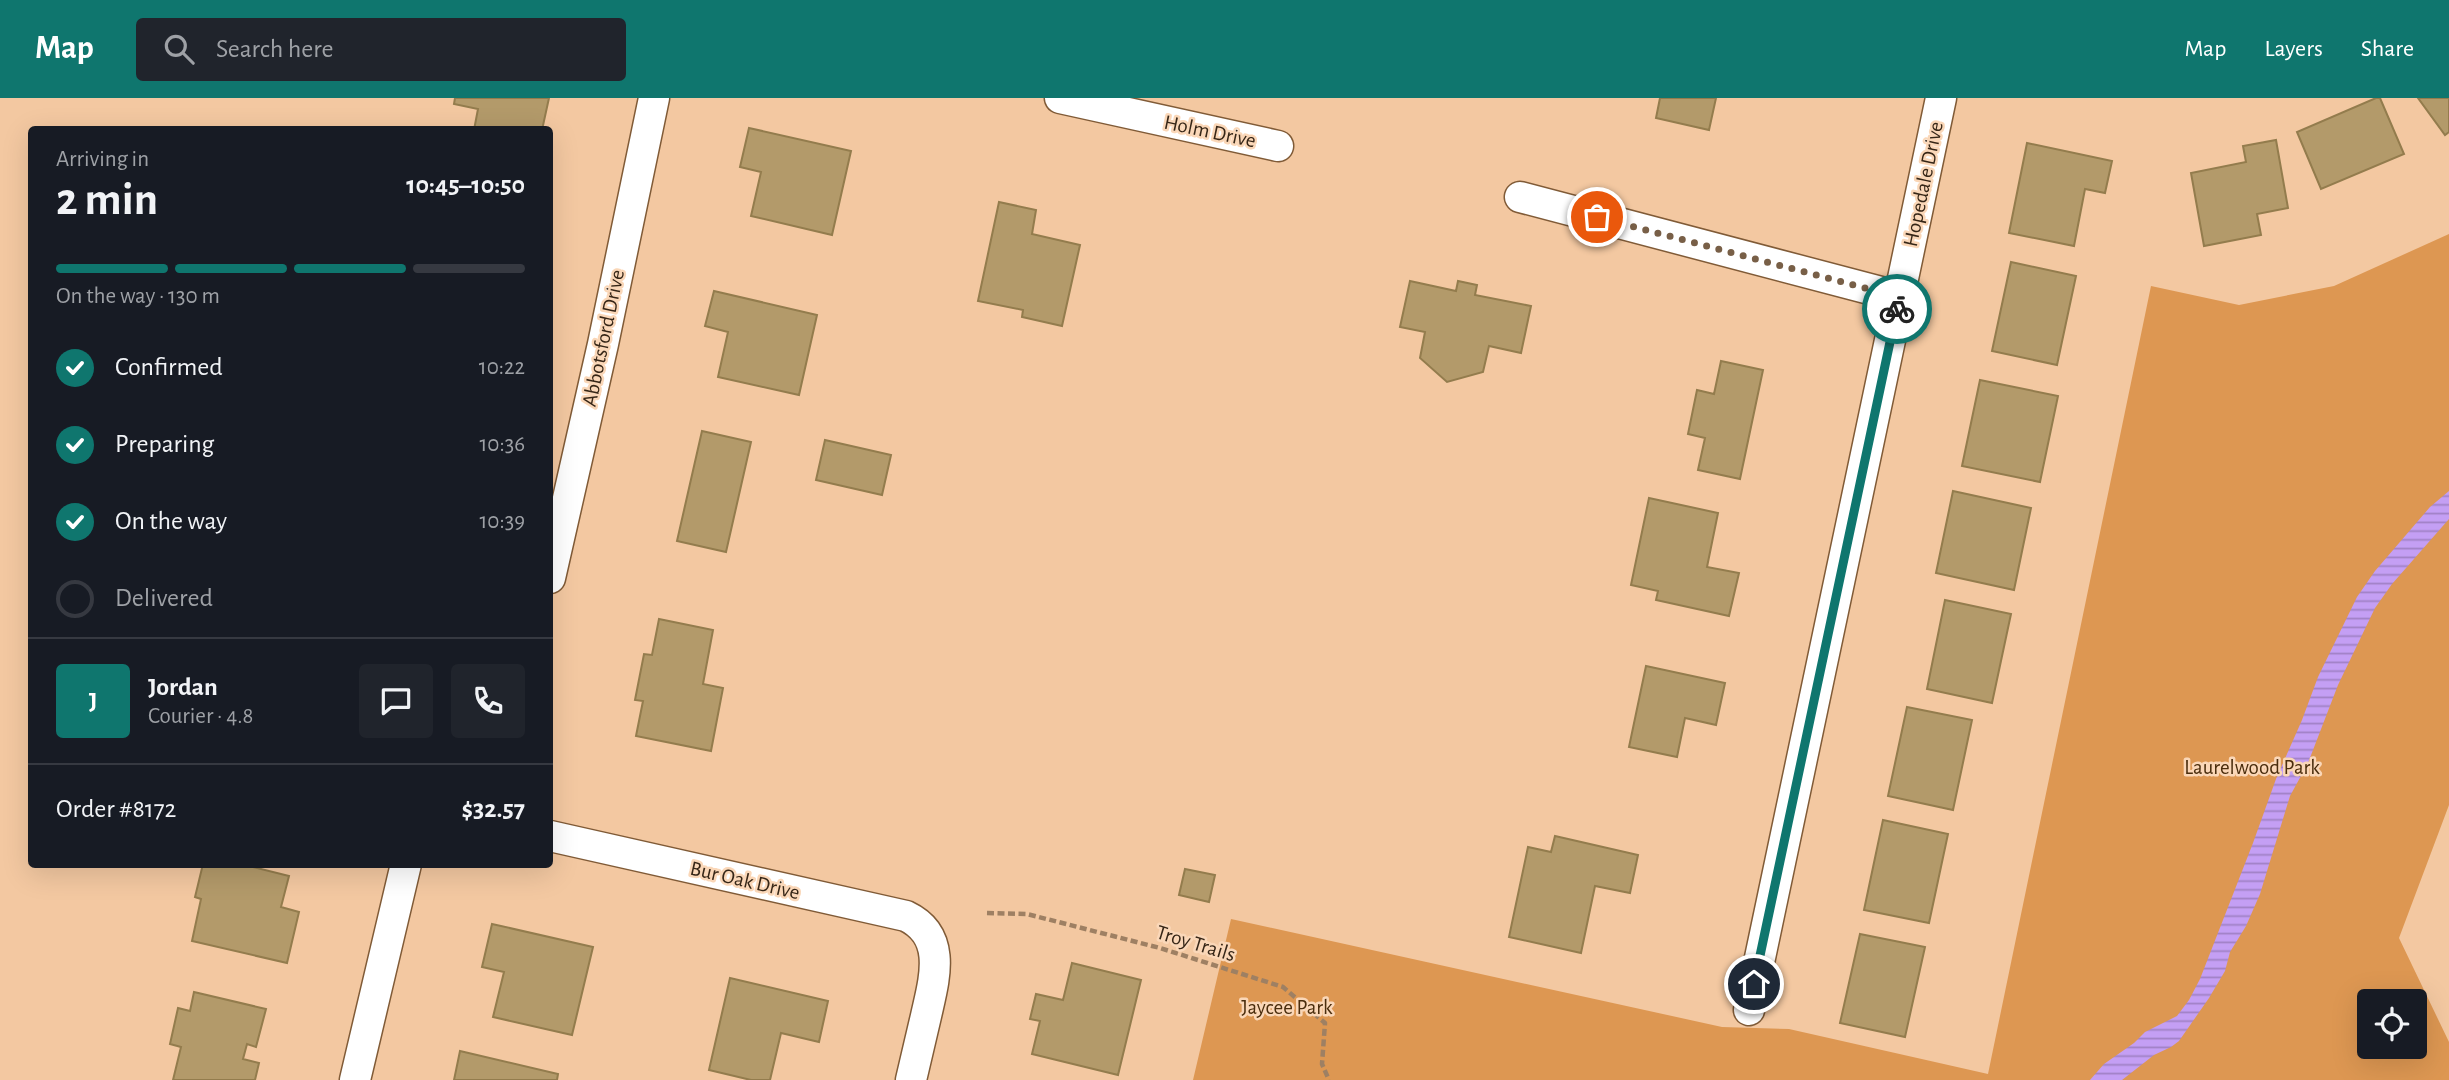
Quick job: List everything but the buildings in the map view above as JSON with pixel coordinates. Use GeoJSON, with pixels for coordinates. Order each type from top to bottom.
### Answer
{"type":"FeatureCollection","features":[{"type":"Feature","properties":{"kind":"street","name":"Abbotsford Drive"},"geometry":{"type":"LineString","coordinates":[[553,565],[603,344],[654,98]]}},
{"type":"Feature","properties":{"kind":"street","name":"Holm Drive"},"geometry":{"type":"LineString","coordinates":[[1060,98],[1278,146]]}},
{"type":"Feature","properties":{"kind":"street","name":"Hopedale Drive"},"geometry":{"type":"LineString","coordinates":[[1749,1010],[1941,98]]}},
{"type":"Feature","properties":{"kind":"street"},"geometry":{"type":"LineString","coordinates":[[1520,197],[1899,297]]}},
{"type":"Feature","properties":{"kind":"street","name":"Bur Oak Drive"},"geometry":{"type":"LineString","coordinates":[[553,837],[906,915],[918,921],[931,939],[936,960],[933,985],[911,1080]]}},
{"type":"Feature","properties":{"kind":"street"},"geometry":{"type":"LineString","coordinates":[[355,1080],[404,868]]}},
{"type":"Feature","properties":{"kind":"path","name":"Troy Trails"},"geometry":{"type":"LineString","coordinates":[[987,913],[1027,914],[1160,948],[1283,987],[1325,1023],[1322,1064],[1329,1080]]}},
{"type":"Feature","properties":{"kind":"green space","name":"Laurelwood Park"},"geometry":{"type":"Polygon","coordinates":[[[2449,234],[2449,805],[2399,938],[2424,989],[2357,989],[2357,1059],[2427,1059],[2427,996],[2449,1042],[2449,1080],[1193,1080],[1231,919],[1722,1027],[1789,1029],[1988,1074],[2151,286],[2239,305],[2334,286],[2449,234]]]}},
{"type":"Feature","properties":{"kind":"shaded area"},"geometry":{"type":"Polygon","coordinates":[[[2449,491],[2449,519],[2392,584],[2375,608],[2338,685],[2308,763],[2290,796],[2260,894],[2246,926],[2230,952],[2225,971],[2209,998],[2179,1041],[2171,1047],[2154,1055],[2122,1080],[2090,1080],[2104,1064],[2145,1032],[2177,1016],[2189,1000],[2200,979],[2318,677],[2357,597],[2375,571],[2430,507],[2449,491]]]}},
{"type":"Feature","properties":{"kind":"way so far"},"geometry":{"type":"LineString","coordinates":[[1597,217],[1899,297],[1897,309]]}},
{"type":"Feature","properties":{"kind":"route"},"geometry":{"type":"LineString","coordinates":[[1754,984],[1897,309]]}},
{"type":"Feature","properties":{"kind":"park label","name":"Jaycee Park"},"geometry":{"type":"Point","coordinates":[1287,1007]}}]}
